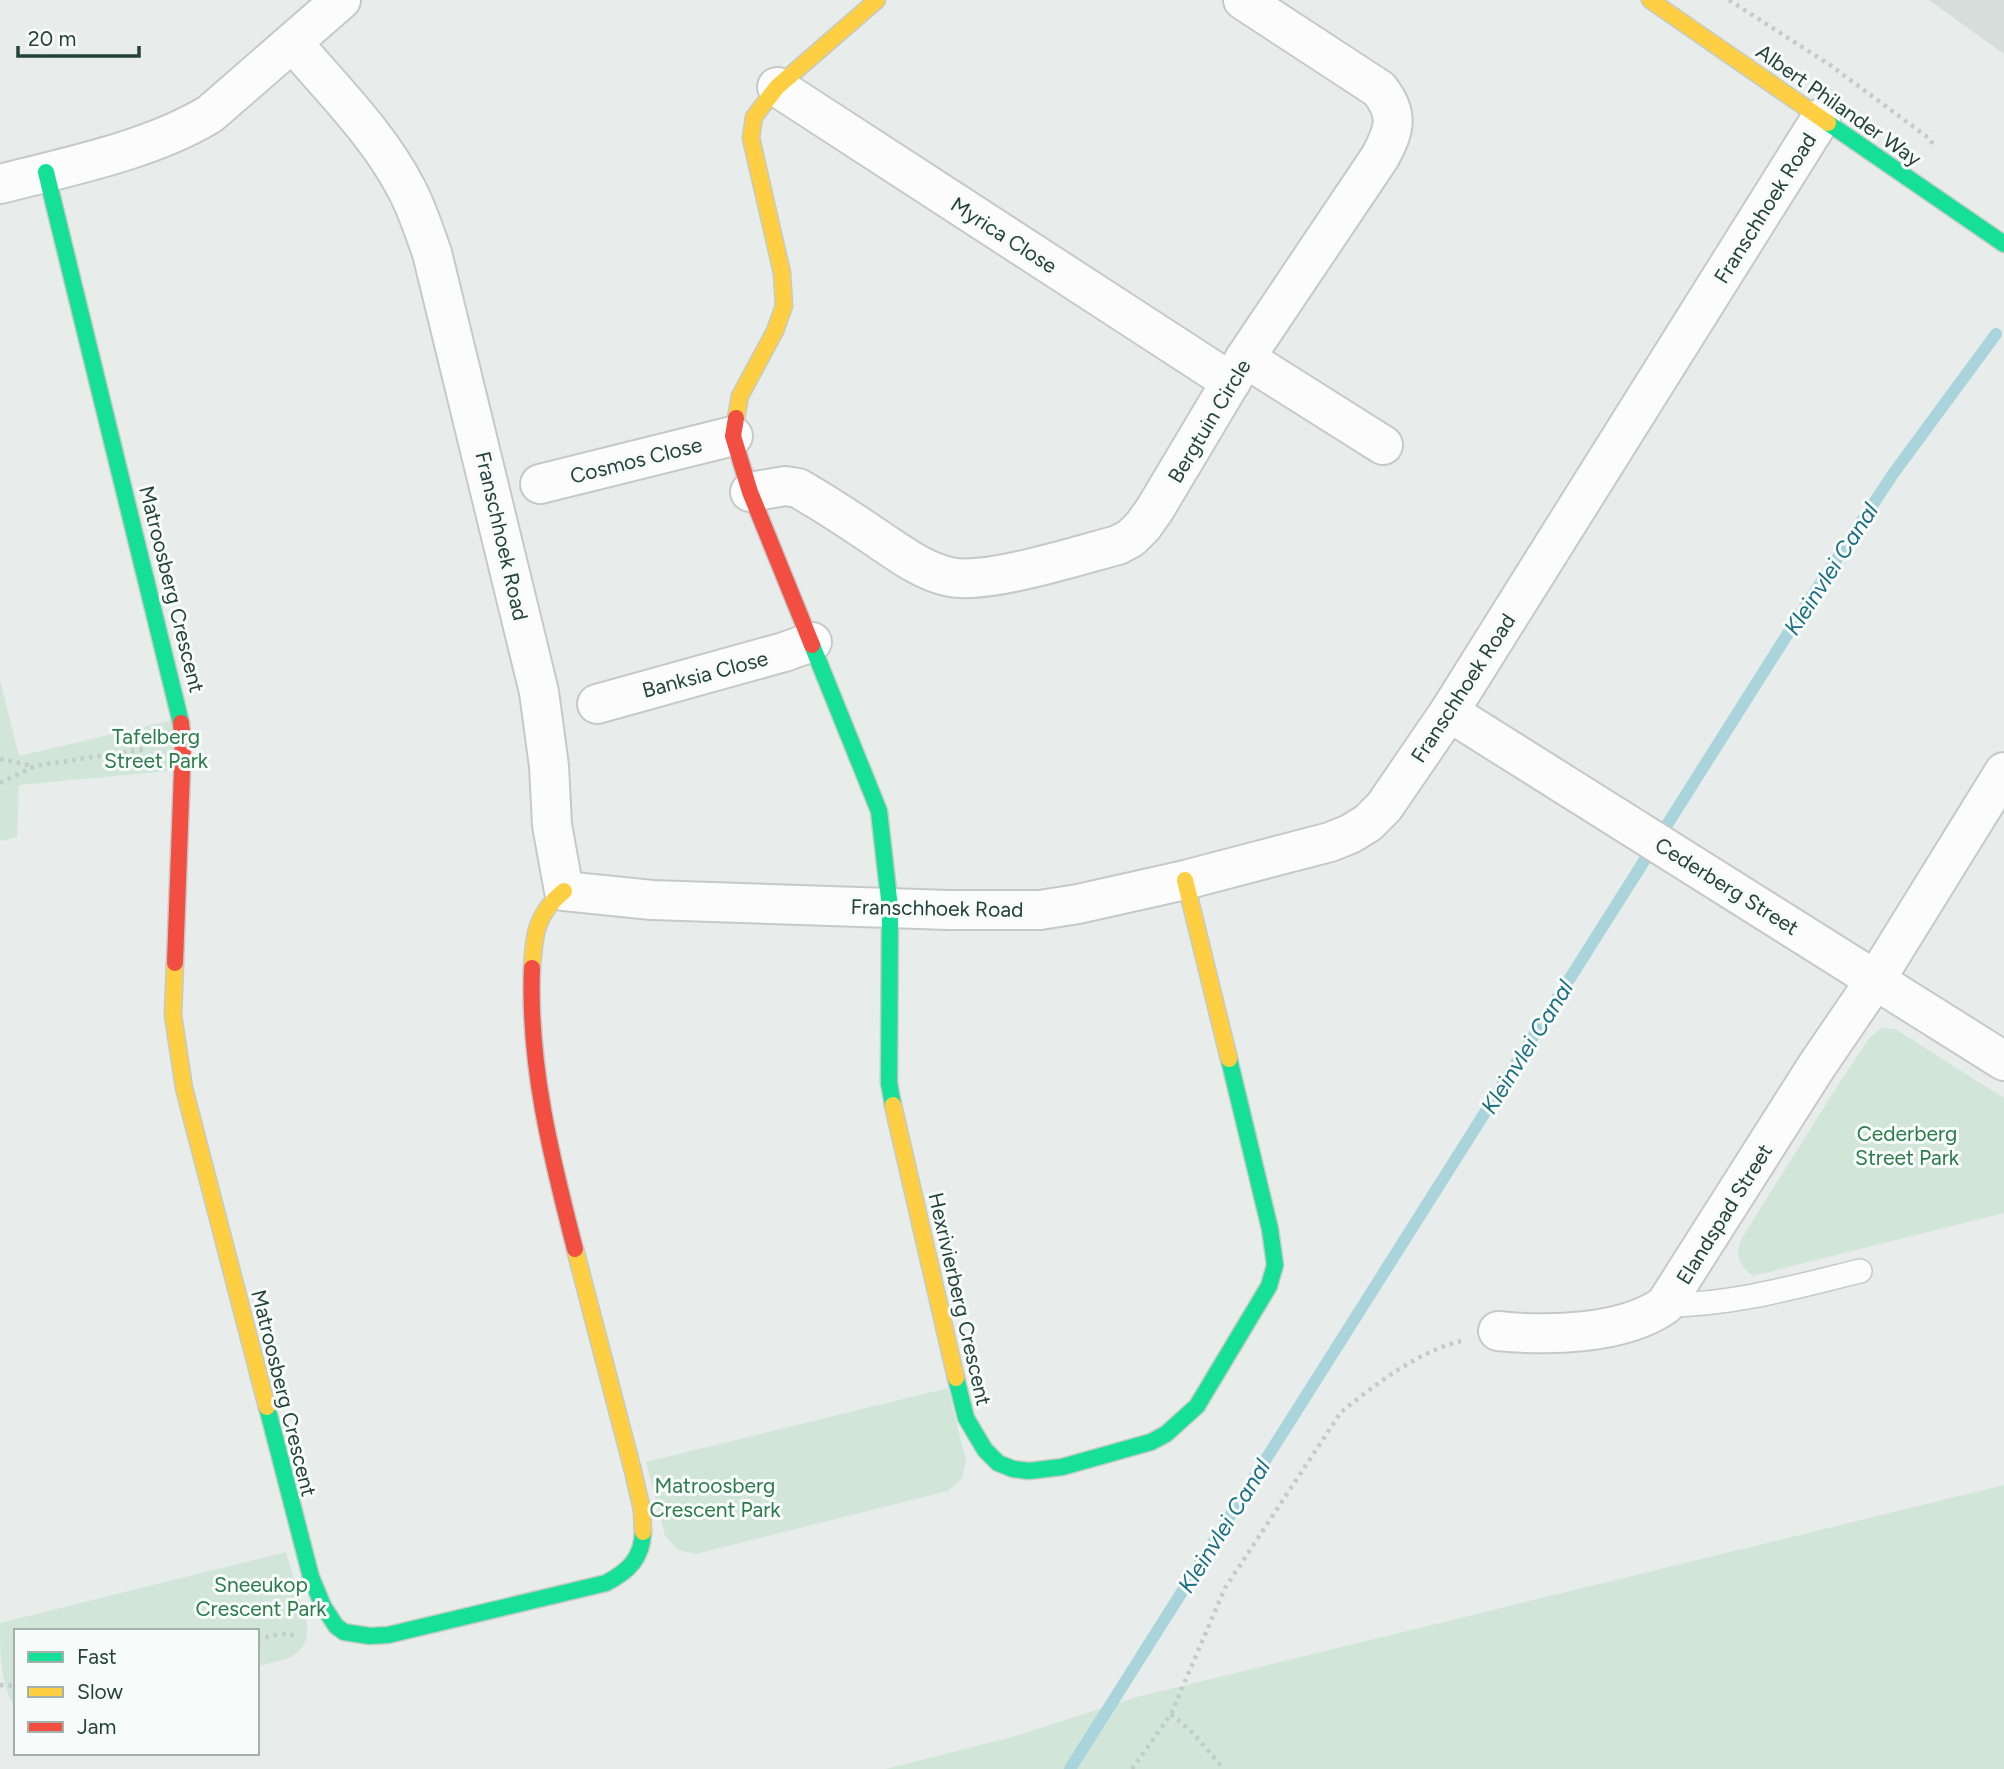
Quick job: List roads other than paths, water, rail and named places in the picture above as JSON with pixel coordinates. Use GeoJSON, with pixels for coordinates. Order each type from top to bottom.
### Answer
{"type":"FeatureCollection","features":[{"type":"Feature","properties":{"kind":"street"},"geometry":{"type":"LineString","coordinates":[[0,184],[159,140],[188,128],[210,114],[341,0]]}},
{"type":"Feature","properties":{"kind":"street"},"geometry":{"type":"LineString","coordinates":[[877,0],[776,88],[754,117],[751,138],[782,273],[784,306],[775,331],[740,396],[733,436],[750,492],[879,811],[890,908]]}},
{"type":"Feature","properties":{"kind":"street","name":"Bergtuin Circle"},"geometry":{"type":"LineString","coordinates":[[750,492],[785,486],[798,488],[907,558],[926,569],[953,578],[983,577],[1118,545],[1137,532],[1175,479],[1238,370],[1380,158],[1393,131],[1393,118],[1386,97],[1380,89],[1243,0]]}},
{"type":"Feature","properties":{"kind":"street","name":"Albert Philander Way"},"geometry":{"type":"LineString","coordinates":[[1650,0],[2004,244]]}},
{"type":"Feature","properties":{"kind":"street","name":"Franschhoek Road"},"geometry":{"type":"LineString","coordinates":[[293,43],[382,149],[396,170],[408,191],[432,253],[539,692],[549,766],[552,825],[564,891],[652,900],[890,908],[1040,909],[1078,904],[1185,880],[1330,842],[1368,823],[1384,807],[1449,712],[1821,118]]}},
{"type":"Feature","properties":{"kind":"street","name":"Myrica Close"},"geometry":{"type":"LineString","coordinates":[[776,88],[1238,370],[1383,445]]}},
{"type":"Feature","properties":{"kind":"street","name":"Matroosberg Crescent"},"geometry":{"type":"LineString","coordinates":[[46,172],[181,716],[183,744],[173,1015],[184,1088],[311,1577],[320,1603],[337,1629],[354,1635],[388,1634],[606,1583],[623,1575],[635,1564],[642,1550],[645,1532],[642,1510],[546,1130],[533,1058],[530,995],[534,937],[540,917],[549,903],[564,891]]}},
{"type":"Feature","properties":{"kind":"street","name":"Cosmos Close"},"geometry":{"type":"LineString","coordinates":[[540,484],[733,436]]}},
{"type":"Feature","properties":{"kind":"street","name":"Banksia Close"},"geometry":{"type":"LineString","coordinates":[[597,704],[812,642]]}},
{"type":"Feature","properties":{"kind":"street","name":"Cederberg Street"},"geometry":{"type":"LineString","coordinates":[[1449,712],[2004,1061]]}},
{"type":"Feature","properties":{"kind":"street","name":"Elandspad Street"},"geometry":{"type":"LineString","coordinates":[[1498,1331],[1536,1335],[1604,1327],[1638,1318],[1665,1305],[1816,1067],[1876,979],[2004,772]]}},
{"type":"Feature","properties":{"kind":"street","name":"Hexrivierberg Crescent"},"geometry":{"type":"LineString","coordinates":[[890,908],[889,1083],[897,1128],[966,1418],[985,1450],[998,1463],[1013,1469],[1046,1470],[1151,1442],[1182,1422],[1197,1406],[1269,1286],[1275,1265],[1267,1216],[1185,880]]}},
{"type":"Feature","properties":{"kind":"lane"},"geometry":{"type":"LineString","coordinates":[[1665,1305],[1717,1303],[1748,1298],[1860,1271]]}},
{"type":"Feature","properties":{"kind":"waterway","name":"Kleinvlei Canal"},"geometry":{"type":"LineString","coordinates":[[1070,1769],[1799,616],[1893,474],[1996,334]]}},
{"type":"Feature","properties":{"kind":"park label","name":"Tafelberg Street Park"},"geometry":{"type":"Point","coordinates":[156,748]}},
{"type":"Feature","properties":{"kind":"park label","name":"Cederberg Street Park"},"geometry":{"type":"Point","coordinates":[1907,1145]}},
{"type":"Feature","properties":{"kind":"park label","name":"Matroosberg Crescent Park"},"geometry":{"type":"Point","coordinates":[715,1497]}},
{"type":"Feature","properties":{"kind":"park label","name":"Sneeukop Crescent Park"},"geometry":{"type":"Point","coordinates":[261,1596]}}]}
